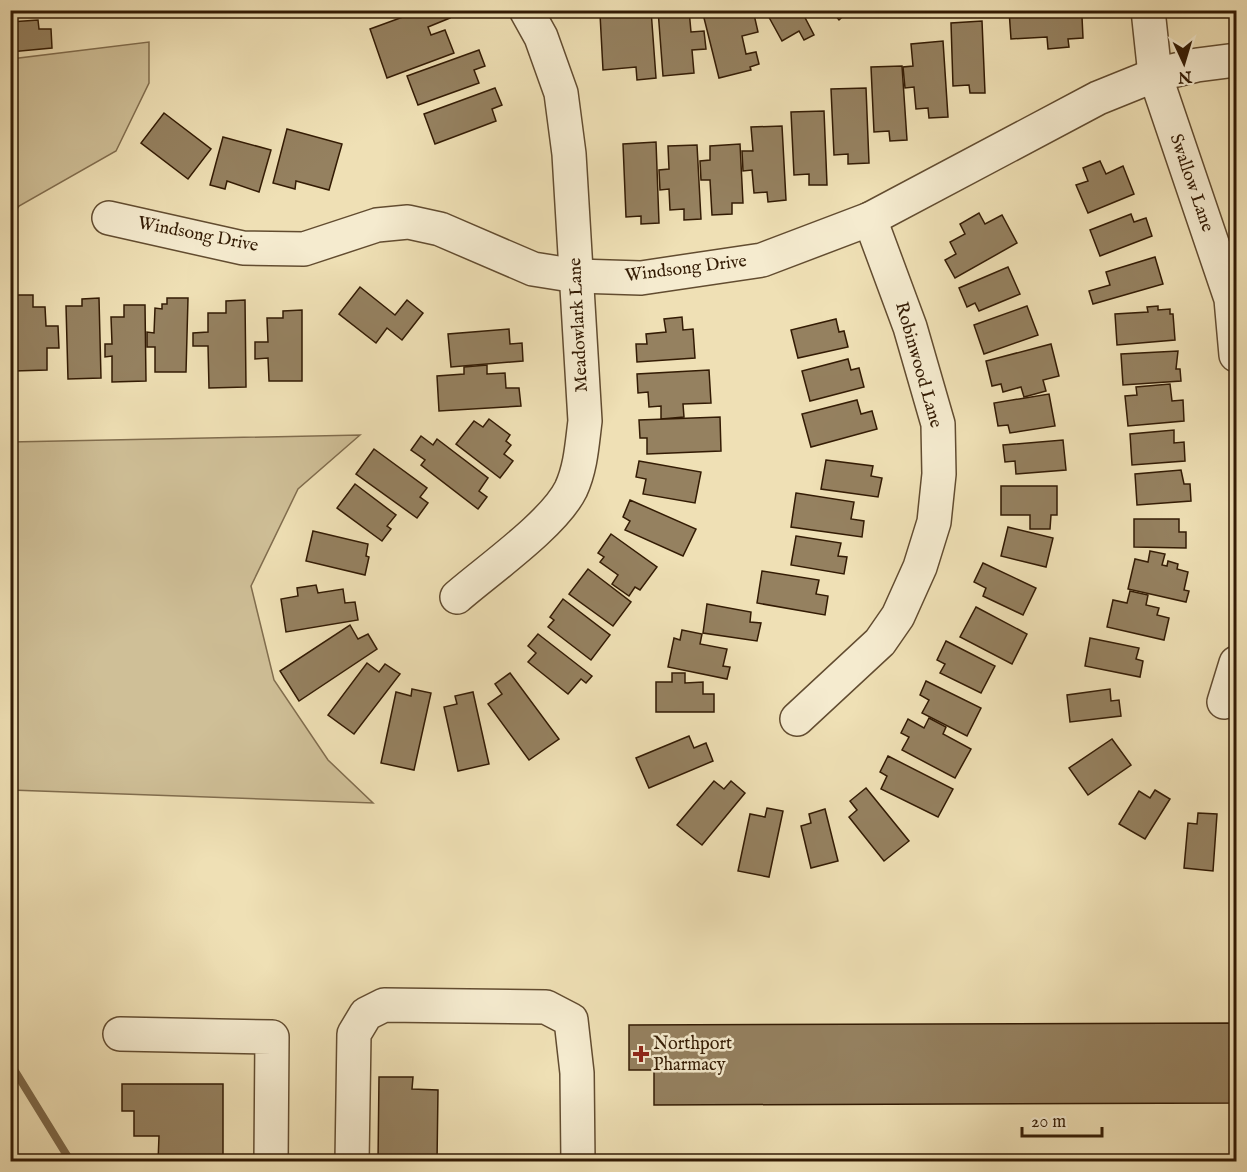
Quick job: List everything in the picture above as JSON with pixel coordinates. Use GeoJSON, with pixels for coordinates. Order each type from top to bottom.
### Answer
{"type":"FeatureCollection","features":[{"type":"Feature","properties":{"kind":"street","name":"Meadowlark Lane"},"geometry":{"type":"LineString","coordinates":[[457,597],[550,517],[570,490],[581,456],[585,421],[569,154],[561,93],[540,38],[526,10]]}},
{"type":"Feature","properties":{"kind":"street","name":"Swallow Lane"},"geometry":{"type":"LineString","coordinates":[[1148,10],[1155,75],[1231,299],[1236,355]]}},
{"type":"Feature","properties":{"kind":"street","name":"Windsong Drive"},"geometry":{"type":"LineString","coordinates":[[109,218],[243,248],[304,249],[377,225],[408,222],[440,229],[533,269],[577,276],[641,278],[762,260],[870,219],[1098,98],[1155,75],[1197,64],[1236,60]]}},
{"type":"Feature","properties":{"kind":"street","name":"Robinwood Lane"},"geometry":{"type":"LineString","coordinates":[[797,719],[880,642],[898,616],[920,567],[934,522],[939,474],[938,424],[910,327],[870,219]]}},
{"type":"Feature","properties":{"kind":"street"},"geometry":{"type":"LineString","coordinates":[[1224,702],[1236,663]]}},
{"type":"Feature","properties":{"kind":"street"},"geometry":{"type":"LineString","coordinates":[[352,1161],[354,1034],[366,1014],[384,1005],[546,1007],[572,1020],[577,1073],[578,1161]]}},
{"type":"Feature","properties":{"kind":"street"},"geometry":{"type":"LineString","coordinates":[[120,1034],[272,1037],[271,1161]]}},
{"type":"Feature","properties":{"kind":"shaded area"},"geometry":{"type":"Polygon","coordinates":[[[149,42],[149,83],[116,151],[19,206],[11,218],[11,59],[149,42]]]}},
{"type":"Feature","properties":{"kind":"shaded area"},"geometry":{"type":"Polygon","coordinates":[[[360,435],[298,489],[251,586],[274,680],[328,760],[373,803],[11,790],[11,442],[360,435]]]}},
{"type":"Feature","properties":{"kind":"building"},"geometry":{"type":"Polygon","coordinates":[[[10,10],[40,10],[40,11],[10,13],[10,10]]]}},
{"type":"Feature","properties":{"kind":"building"},"geometry":{"type":"Polygon","coordinates":[[[422,10],[447,10],[450,18],[428,27],[431,35],[445,30],[454,53],[387,78],[370,29],[422,10]]]}},
{"type":"Feature","properties":{"kind":"building"},"geometry":{"type":"Polygon","coordinates":[[[620,10],[651,10],[656,78],[637,80],[636,67],[603,70],[600,14],[620,10]]]}},
{"type":"Feature","properties":{"kind":"building"},"geometry":{"type":"Polygon","coordinates":[[[658,10],[689,10],[691,32],[704,31],[706,49],[692,50],[694,73],[663,76],[658,10]]]}},
{"type":"Feature","properties":{"kind":"building"},"geometry":{"type":"Polygon","coordinates":[[[702,10],[753,10],[758,32],[742,36],[746,54],[756,52],[759,64],[750,67],[751,70],[719,78],[702,10]]]}},
{"type":"Feature","properties":{"kind":"building"},"geometry":{"type":"Polygon","coordinates":[[[765,10],[801,10],[814,35],[804,40],[799,31],[782,41],[765,10]]]}},
{"type":"Feature","properties":{"kind":"building"},"geometry":{"type":"Polygon","coordinates":[[[831,10],[850,10],[839,20],[831,10]]]}},
{"type":"Feature","properties":{"kind":"building"},"geometry":{"type":"Polygon","coordinates":[[[854,10],[868,10],[860,17],[854,10]]]}},
{"type":"Feature","properties":{"kind":"building"},"geometry":{"type":"Polygon","coordinates":[[[1009,10],[1094,10],[1094,17],[1082,17],[1083,38],[1068,39],[1069,47],[1048,49],[1047,37],[1011,39],[1009,10]]]}},
{"type":"Feature","properties":{"kind":"building"},"geometry":{"type":"Polygon","coordinates":[[[38,20],[39,29],[51,29],[52,48],[10,52],[10,22],[38,20]]]}},
{"type":"Feature","properties":{"kind":"building"},"geometry":{"type":"Polygon","coordinates":[[[982,21],[985,93],[970,93],[969,85],[953,86],[951,23],[982,21]]]}},
{"type":"Feature","properties":{"kind":"building"},"geometry":{"type":"Polygon","coordinates":[[[943,41],[948,117],[929,118],[928,108],[916,109],[914,87],[905,88],[903,67],[913,66],[911,44],[943,41]]]}},
{"type":"Feature","properties":{"kind":"building"},"geometry":{"type":"Polygon","coordinates":[[[479,50],[485,66],[474,70],[479,83],[418,105],[407,76],[479,50]]]}},
{"type":"Feature","properties":{"kind":"building"},"geometry":{"type":"Polygon","coordinates":[[[902,66],[907,140],[890,141],[889,131],[874,132],[871,67],[902,66]]]}},
{"type":"Feature","properties":{"kind":"building"},"geometry":{"type":"Polygon","coordinates":[[[495,88],[502,105],[492,109],[496,121],[435,144],[424,114],[495,88]]]}},
{"type":"Feature","properties":{"kind":"building"},"geometry":{"type":"Polygon","coordinates":[[[866,88],[869,163],[848,164],[848,154],[834,155],[831,89],[866,88]]]}},
{"type":"Feature","properties":{"kind":"building"},"geometry":{"type":"Polygon","coordinates":[[[824,111],[827,185],[809,185],[809,174],[794,175],[791,112],[824,111]]]}},
{"type":"Feature","properties":{"kind":"building"},"geometry":{"type":"Polygon","coordinates":[[[164,113],[211,149],[188,179],[141,143],[164,113]]]}},
{"type":"Feature","properties":{"kind":"building"},"geometry":{"type":"Polygon","coordinates":[[[782,126],[786,200],[768,202],[767,192],[754,193],[752,170],[743,171],[742,151],[753,151],[751,127],[782,126]]]}},
{"type":"Feature","properties":{"kind":"building"},"geometry":{"type":"Polygon","coordinates":[[[287,129],[342,144],[329,190],[296,181],[295,189],[273,183],[287,129]]]}},
{"type":"Feature","properties":{"kind":"building"},"geometry":{"type":"Polygon","coordinates":[[[223,137],[271,150],[259,192],[227,181],[225,189],[210,185],[223,137]]]}},
{"type":"Feature","properties":{"kind":"building"},"geometry":{"type":"Polygon","coordinates":[[[656,142],[659,223],[641,224],[641,216],[626,217],[623,144],[656,142]]]}},
{"type":"Feature","properties":{"kind":"building"},"geometry":{"type":"Polygon","coordinates":[[[740,144],[743,203],[732,203],[732,214],[712,215],[710,180],[701,180],[700,161],[710,160],[710,146],[740,144]]]}},
{"type":"Feature","properties":{"kind":"building"},"geometry":{"type":"Polygon","coordinates":[[[697,145],[701,219],[684,220],[684,209],[670,210],[669,189],[660,190],[659,170],[669,169],[668,146],[697,145]]]}},
{"type":"Feature","properties":{"kind":"building"},"geometry":{"type":"Polygon","coordinates":[[[1100,161],[1106,174],[1123,166],[1134,194],[1088,213],[1076,185],[1088,181],[1083,168],[1100,161]]]}},
{"type":"Feature","properties":{"kind":"building"},"geometry":{"type":"Polygon","coordinates":[[[979,213],[985,224],[1002,215],[1017,243],[955,278],[945,260],[956,254],[950,242],[965,234],[960,224],[979,213]]]}},
{"type":"Feature","properties":{"kind":"building"},"geometry":{"type":"Polygon","coordinates":[[[1131,214],[1134,222],[1146,218],[1152,236],[1100,256],[1090,230],[1131,214]]]}},
{"type":"Feature","properties":{"kind":"building"},"geometry":{"type":"Polygon","coordinates":[[[1155,257],[1163,284],[1093,304],[1089,291],[1110,285],[1106,272],[1155,257]]]}},
{"type":"Feature","properties":{"kind":"building"},"geometry":{"type":"Polygon","coordinates":[[[1008,267],[1020,294],[979,311],[975,303],[967,307],[959,288],[1008,267]]]}},
{"type":"Feature","properties":{"kind":"building"},"geometry":{"type":"Polygon","coordinates":[[[360,287],[395,315],[407,300],[423,313],[402,340],[387,328],[376,343],[339,314],[360,287]]]}},
{"type":"Feature","properties":{"kind":"building"},"geometry":{"type":"Polygon","coordinates":[[[12,295],[33,295],[33,307],[45,307],[46,326],[58,326],[59,348],[47,348],[47,370],[14,371],[12,295]]]}},
{"type":"Feature","properties":{"kind":"building"},"geometry":{"type":"Polygon","coordinates":[[[99,298],[101,378],[68,379],[66,306],[82,306],[82,299],[99,298]]]}},
{"type":"Feature","properties":{"kind":"building"},"geometry":{"type":"Polygon","coordinates":[[[167,298],[188,298],[186,372],[155,372],[155,347],[147,347],[147,332],[154,333],[155,308],[162,309],[162,304],[167,304],[167,298]]]}},
{"type":"Feature","properties":{"kind":"building"},"geometry":{"type":"Polygon","coordinates":[[[245,300],[246,387],[209,388],[208,346],[193,346],[193,333],[208,332],[208,313],[226,313],[226,301],[245,300]]]}},
{"type":"Feature","properties":{"kind":"building"},"geometry":{"type":"Polygon","coordinates":[[[124,305],[145,305],[146,381],[112,382],[112,356],[105,357],[105,344],[112,344],[111,317],[124,317],[124,305]]]}},
{"type":"Feature","properties":{"kind":"building"},"geometry":{"type":"Polygon","coordinates":[[[1027,306],[1038,335],[984,354],[974,325],[1027,306]]]}},
{"type":"Feature","properties":{"kind":"building"},"geometry":{"type":"Polygon","coordinates":[[[1158,306],[1158,310],[1170,309],[1170,314],[1173,314],[1175,340],[1117,345],[1115,314],[1148,312],[1147,307],[1158,306]]]}},
{"type":"Feature","properties":{"kind":"building"},"geometry":{"type":"Polygon","coordinates":[[[302,310],[302,381],[269,381],[268,358],[255,359],[255,342],[268,342],[267,318],[283,318],[283,311],[302,310]]]}},
{"type":"Feature","properties":{"kind":"building"},"geometry":{"type":"Polygon","coordinates":[[[682,317],[683,330],[693,329],[695,358],[637,362],[636,344],[647,344],[646,334],[666,332],[664,319],[682,317]]]}},
{"type":"Feature","properties":{"kind":"building"},"geometry":{"type":"Polygon","coordinates":[[[836,319],[839,332],[844,331],[848,347],[798,358],[791,330],[836,319]]]}},
{"type":"Feature","properties":{"kind":"building"},"geometry":{"type":"Polygon","coordinates":[[[509,329],[510,344],[522,343],[523,361],[451,367],[448,334],[509,329]]]}},
{"type":"Feature","properties":{"kind":"building"},"geometry":{"type":"Polygon","coordinates":[[[1051,344],[1059,376],[1043,380],[1046,391],[1024,397],[1021,387],[1003,392],[1001,384],[992,386],[986,361],[1051,344]]]}},
{"type":"Feature","properties":{"kind":"building"},"geometry":{"type":"Polygon","coordinates":[[[1178,351],[1176,369],[1180,369],[1181,381],[1123,385],[1121,354],[1178,351]]]}},
{"type":"Feature","properties":{"kind":"building"},"geometry":{"type":"Polygon","coordinates":[[[848,359],[851,370],[859,368],[864,387],[810,401],[802,371],[848,359]]]}},
{"type":"Feature","properties":{"kind":"building"},"geometry":{"type":"Polygon","coordinates":[[[487,365],[487,374],[505,373],[506,388],[519,388],[521,406],[439,411],[437,376],[464,374],[464,367],[487,365]]]}},
{"type":"Feature","properties":{"kind":"building"},"geometry":{"type":"Polygon","coordinates":[[[709,370],[711,403],[683,404],[684,417],[661,419],[661,406],[649,407],[648,392],[638,393],[637,374],[709,370]]]}},
{"type":"Feature","properties":{"kind":"building"},"geometry":{"type":"Polygon","coordinates":[[[1170,384],[1172,401],[1183,400],[1184,421],[1128,426],[1125,396],[1137,395],[1136,387],[1170,384]]]}},
{"type":"Feature","properties":{"kind":"building"},"geometry":{"type":"Polygon","coordinates":[[[1049,394],[1055,426],[1010,433],[1008,425],[998,426],[994,403],[1049,394]]]}},
{"type":"Feature","properties":{"kind":"building"},"geometry":{"type":"Polygon","coordinates":[[[857,400],[861,414],[872,411],[877,429],[811,447],[802,414],[857,400]]]}},
{"type":"Feature","properties":{"kind":"building"},"geometry":{"type":"Polygon","coordinates":[[[720,417],[721,451],[647,454],[647,438],[640,438],[639,420],[720,417]]]}},
{"type":"Feature","properties":{"kind":"building"},"geometry":{"type":"Polygon","coordinates":[[[489,419],[510,435],[506,441],[511,445],[504,454],[513,461],[500,478],[456,444],[474,421],[483,427],[489,419]]]}},
{"type":"Feature","properties":{"kind":"building"},"geometry":{"type":"Polygon","coordinates":[[[1174,430],[1174,443],[1184,442],[1185,461],[1132,465],[1130,434],[1174,430]]]}},
{"type":"Feature","properties":{"kind":"building"},"geometry":{"type":"Polygon","coordinates":[[[421,436],[433,445],[437,439],[488,478],[479,491],[487,497],[478,509],[421,465],[425,460],[411,450],[421,436]]]}},
{"type":"Feature","properties":{"kind":"building"},"geometry":{"type":"Polygon","coordinates":[[[1063,440],[1066,470],[1016,474],[1015,461],[1005,462],[1003,445],[1063,440]]]}},
{"type":"Feature","properties":{"kind":"building"},"geometry":{"type":"Polygon","coordinates":[[[374,449],[427,488],[420,497],[428,503],[417,518],[356,474],[374,449]]]}},
{"type":"Feature","properties":{"kind":"building"},"geometry":{"type":"Polygon","coordinates":[[[826,460],[873,466],[871,476],[882,478],[878,497],[821,489],[826,460]]]}},
{"type":"Feature","properties":{"kind":"building"},"geometry":{"type":"Polygon","coordinates":[[[639,461],[701,472],[695,503],[643,494],[646,479],[636,477],[639,461]]]}},
{"type":"Feature","properties":{"kind":"building"},"geometry":{"type":"Polygon","coordinates":[[[1181,470],[1184,484],[1190,484],[1191,501],[1137,505],[1135,474],[1181,470]]]}},
{"type":"Feature","properties":{"kind":"building"},"geometry":{"type":"Polygon","coordinates":[[[355,484],[396,515],[387,526],[391,529],[382,541],[337,508],[355,484]]]}},
{"type":"Feature","properties":{"kind":"building"},"geometry":{"type":"Polygon","coordinates":[[[1001,486],[1057,486],[1057,515],[1051,515],[1050,529],[1030,529],[1030,515],[1001,515],[1001,486]]]}},
{"type":"Feature","properties":{"kind":"building"},"geometry":{"type":"Polygon","coordinates":[[[796,493],[854,502],[851,519],[864,521],[862,537],[791,527],[796,493]]]}},
{"type":"Feature","properties":{"kind":"building"},"geometry":{"type":"Polygon","coordinates":[[[630,500],[696,529],[683,556],[625,530],[630,521],[623,517],[630,500]]]}},
{"type":"Feature","properties":{"kind":"building"},"geometry":{"type":"Polygon","coordinates":[[[1134,519],[1179,519],[1179,532],[1186,532],[1186,548],[1134,547],[1134,519]]]}},
{"type":"Feature","properties":{"kind":"building"},"geometry":{"type":"Polygon","coordinates":[[[1008,527],[1053,538],[1046,567],[1001,556],[1008,527]]]}},
{"type":"Feature","properties":{"kind":"building"},"geometry":{"type":"Polygon","coordinates":[[[313,531],[368,544],[366,556],[369,557],[365,575],[306,561],[313,531]]]}},
{"type":"Feature","properties":{"kind":"building"},"geometry":{"type":"Polygon","coordinates":[[[611,534],[657,567],[640,590],[635,587],[629,596],[612,584],[618,575],[600,562],[604,557],[598,553],[611,534]]]}},
{"type":"Feature","properties":{"kind":"building"},"geometry":{"type":"Polygon","coordinates":[[[796,536],[841,543],[838,556],[847,557],[844,574],[791,565],[796,536]]]}},
{"type":"Feature","properties":{"kind":"building"},"geometry":{"type":"Polygon","coordinates":[[[1150,551],[1165,554],[1162,565],[1167,566],[1168,561],[1178,564],[1177,569],[1188,572],[1184,590],[1189,591],[1186,602],[1128,589],[1135,559],[1148,562],[1150,551]]]}},
{"type":"Feature","properties":{"kind":"building"},"geometry":{"type":"Polygon","coordinates":[[[983,563],[1036,588],[1023,615],[983,596],[986,588],[974,582],[983,563]]]}},
{"type":"Feature","properties":{"kind":"building"},"geometry":{"type":"Polygon","coordinates":[[[588,569],[631,602],[613,626],[569,594],[588,569]]]}},
{"type":"Feature","properties":{"kind":"building"},"geometry":{"type":"Polygon","coordinates":[[[762,571],[819,580],[816,594],[828,596],[825,615],[757,603],[762,571]]]}},
{"type":"Feature","properties":{"kind":"building"},"geometry":{"type":"Polygon","coordinates":[[[316,585],[318,593],[343,589],[345,603],[355,602],[358,620],[286,632],[281,599],[298,596],[297,588],[316,585]]]}},
{"type":"Feature","properties":{"kind":"building"},"geometry":{"type":"Polygon","coordinates":[[[1130,591],[1148,595],[1146,605],[1159,608],[1157,615],[1169,618],[1164,640],[1107,627],[1113,600],[1127,603],[1130,591]]]}},
{"type":"Feature","properties":{"kind":"building"},"geometry":{"type":"Polygon","coordinates":[[[563,599],[610,635],[591,660],[548,627],[554,620],[550,617],[563,599]]]}},
{"type":"Feature","properties":{"kind":"building"},"geometry":{"type":"Polygon","coordinates":[[[707,604],[751,612],[750,622],[761,623],[757,641],[703,633],[707,604]]]}},
{"type":"Feature","properties":{"kind":"building"},"geometry":{"type":"Polygon","coordinates":[[[976,607],[1027,634],[1012,664],[960,637],[976,607]]]}},
{"type":"Feature","properties":{"kind":"building"},"geometry":{"type":"Polygon","coordinates":[[[350,625],[358,639],[368,634],[377,649],[299,701],[280,671],[350,625]]]}},
{"type":"Feature","properties":{"kind":"building"},"geometry":{"type":"Polygon","coordinates":[[[682,630],[702,634],[700,644],[727,649],[723,666],[730,667],[727,679],[668,667],[674,638],[680,640],[682,630]]]}},
{"type":"Feature","properties":{"kind":"building"},"geometry":{"type":"Polygon","coordinates":[[[538,634],[592,676],[586,683],[581,679],[568,694],[528,662],[536,653],[528,646],[538,634]]]}},
{"type":"Feature","properties":{"kind":"building"},"geometry":{"type":"Polygon","coordinates":[[[1090,638],[1139,648],[1136,659],[1143,661],[1140,677],[1085,666],[1090,638]]]}},
{"type":"Feature","properties":{"kind":"building"},"geometry":{"type":"Polygon","coordinates":[[[946,641],[995,666],[981,693],[940,673],[945,664],[937,660],[946,641]]]}},
{"type":"Feature","properties":{"kind":"building"},"geometry":{"type":"Polygon","coordinates":[[[367,663],[379,672],[385,664],[400,674],[354,734],[328,715],[367,663]]]}},
{"type":"Feature","properties":{"kind":"building"},"geometry":{"type":"Polygon","coordinates":[[[510,673],[559,739],[529,760],[488,704],[502,694],[495,684],[510,673]]]}},
{"type":"Feature","properties":{"kind":"building"},"geometry":{"type":"Polygon","coordinates":[[[672,673],[685,673],[685,683],[703,682],[703,694],[714,694],[714,712],[656,712],[656,682],[672,682],[672,673]]]}},
{"type":"Feature","properties":{"kind":"building"},"geometry":{"type":"Polygon","coordinates":[[[926,681],[981,708],[967,736],[922,713],[929,700],[920,695],[926,681]]]}},
{"type":"Feature","properties":{"kind":"building"},"geometry":{"type":"Polygon","coordinates":[[[412,689],[431,693],[414,770],[381,763],[396,692],[411,696],[412,689]]]}},
{"type":"Feature","properties":{"kind":"building"},"geometry":{"type":"Polygon","coordinates":[[[1110,689],[1111,701],[1119,700],[1121,716],[1070,722],[1067,695],[1110,689]]]}},
{"type":"Feature","properties":{"kind":"building"},"geometry":{"type":"Polygon","coordinates":[[[473,692],[489,764],[458,771],[444,707],[457,704],[455,696],[473,692]]]}},
{"type":"Feature","properties":{"kind":"building"},"geometry":{"type":"Polygon","coordinates":[[[929,718],[946,727],[943,734],[971,749],[955,778],[902,750],[909,737],[901,733],[908,719],[924,728],[929,718]]]}},
{"type":"Feature","properties":{"kind":"building"},"geometry":{"type":"Polygon","coordinates":[[[689,736],[694,748],[706,743],[713,761],[649,788],[636,758],[689,736]]]}},
{"type":"Feature","properties":{"kind":"building"},"geometry":{"type":"Polygon","coordinates":[[[1112,739],[1131,765],[1088,795],[1069,768],[1112,739]]]}},
{"type":"Feature","properties":{"kind":"building"},"geometry":{"type":"Polygon","coordinates":[[[888,756],[953,789],[938,817],[881,789],[887,776],[880,772],[888,756]]]}},
{"type":"Feature","properties":{"kind":"building"},"geometry":{"type":"Polygon","coordinates":[[[714,781],[724,789],[731,781],[745,793],[702,845],[677,825],[714,781]]]}},
{"type":"Feature","properties":{"kind":"building"},"geometry":{"type":"Polygon","coordinates":[[[866,788],[909,841],[884,861],[849,817],[857,810],[850,801],[866,788]]]}},
{"type":"Feature","properties":{"kind":"building"},"geometry":{"type":"Polygon","coordinates":[[[1155,790],[1170,799],[1145,839],[1119,824],[1139,791],[1150,798],[1155,790]]]}},
{"type":"Feature","properties":{"kind":"building"},"geometry":{"type":"Polygon","coordinates":[[[767,808],[783,811],[769,877],[738,871],[750,814],[765,817],[767,808]]]}},
{"type":"Feature","properties":{"kind":"building"},"geometry":{"type":"Polygon","coordinates":[[[825,809],[838,861],[811,868],[801,826],[811,823],[809,814],[825,809]]]}},
{"type":"Feature","properties":{"kind":"building"},"geometry":{"type":"Polygon","coordinates":[[[1198,813],[1217,814],[1213,871],[1184,868],[1188,823],[1197,824],[1198,813]]]}},
{"type":"Feature","properties":{"kind":"building"},"geometry":{"type":"Polygon","coordinates":[[[1236,1023],[1236,1103],[654,1105],[654,1070],[629,1070],[629,1025],[1236,1023]]]}},
{"type":"Feature","properties":{"kind":"building"},"geometry":{"type":"Polygon","coordinates":[[[379,1077],[413,1077],[412,1089],[438,1090],[437,1162],[378,1162],[379,1077]]]}},
{"type":"Feature","properties":{"kind":"building"},"geometry":{"type":"Polygon","coordinates":[[[122,1084],[223,1084],[223,1162],[158,1162],[159,1136],[134,1136],[134,1111],[122,1111],[122,1084]]]}},
{"type":"Feature","properties":{"kind":"waterway"},"geometry":{"type":"LineString","coordinates":[[10,1063],[71,1162]]}},
{"type":"Feature","properties":{"kind":"place","name":"Northport Pharmacy"},"geometry":{"type":"Point","coordinates":[641,1054]}}]}
